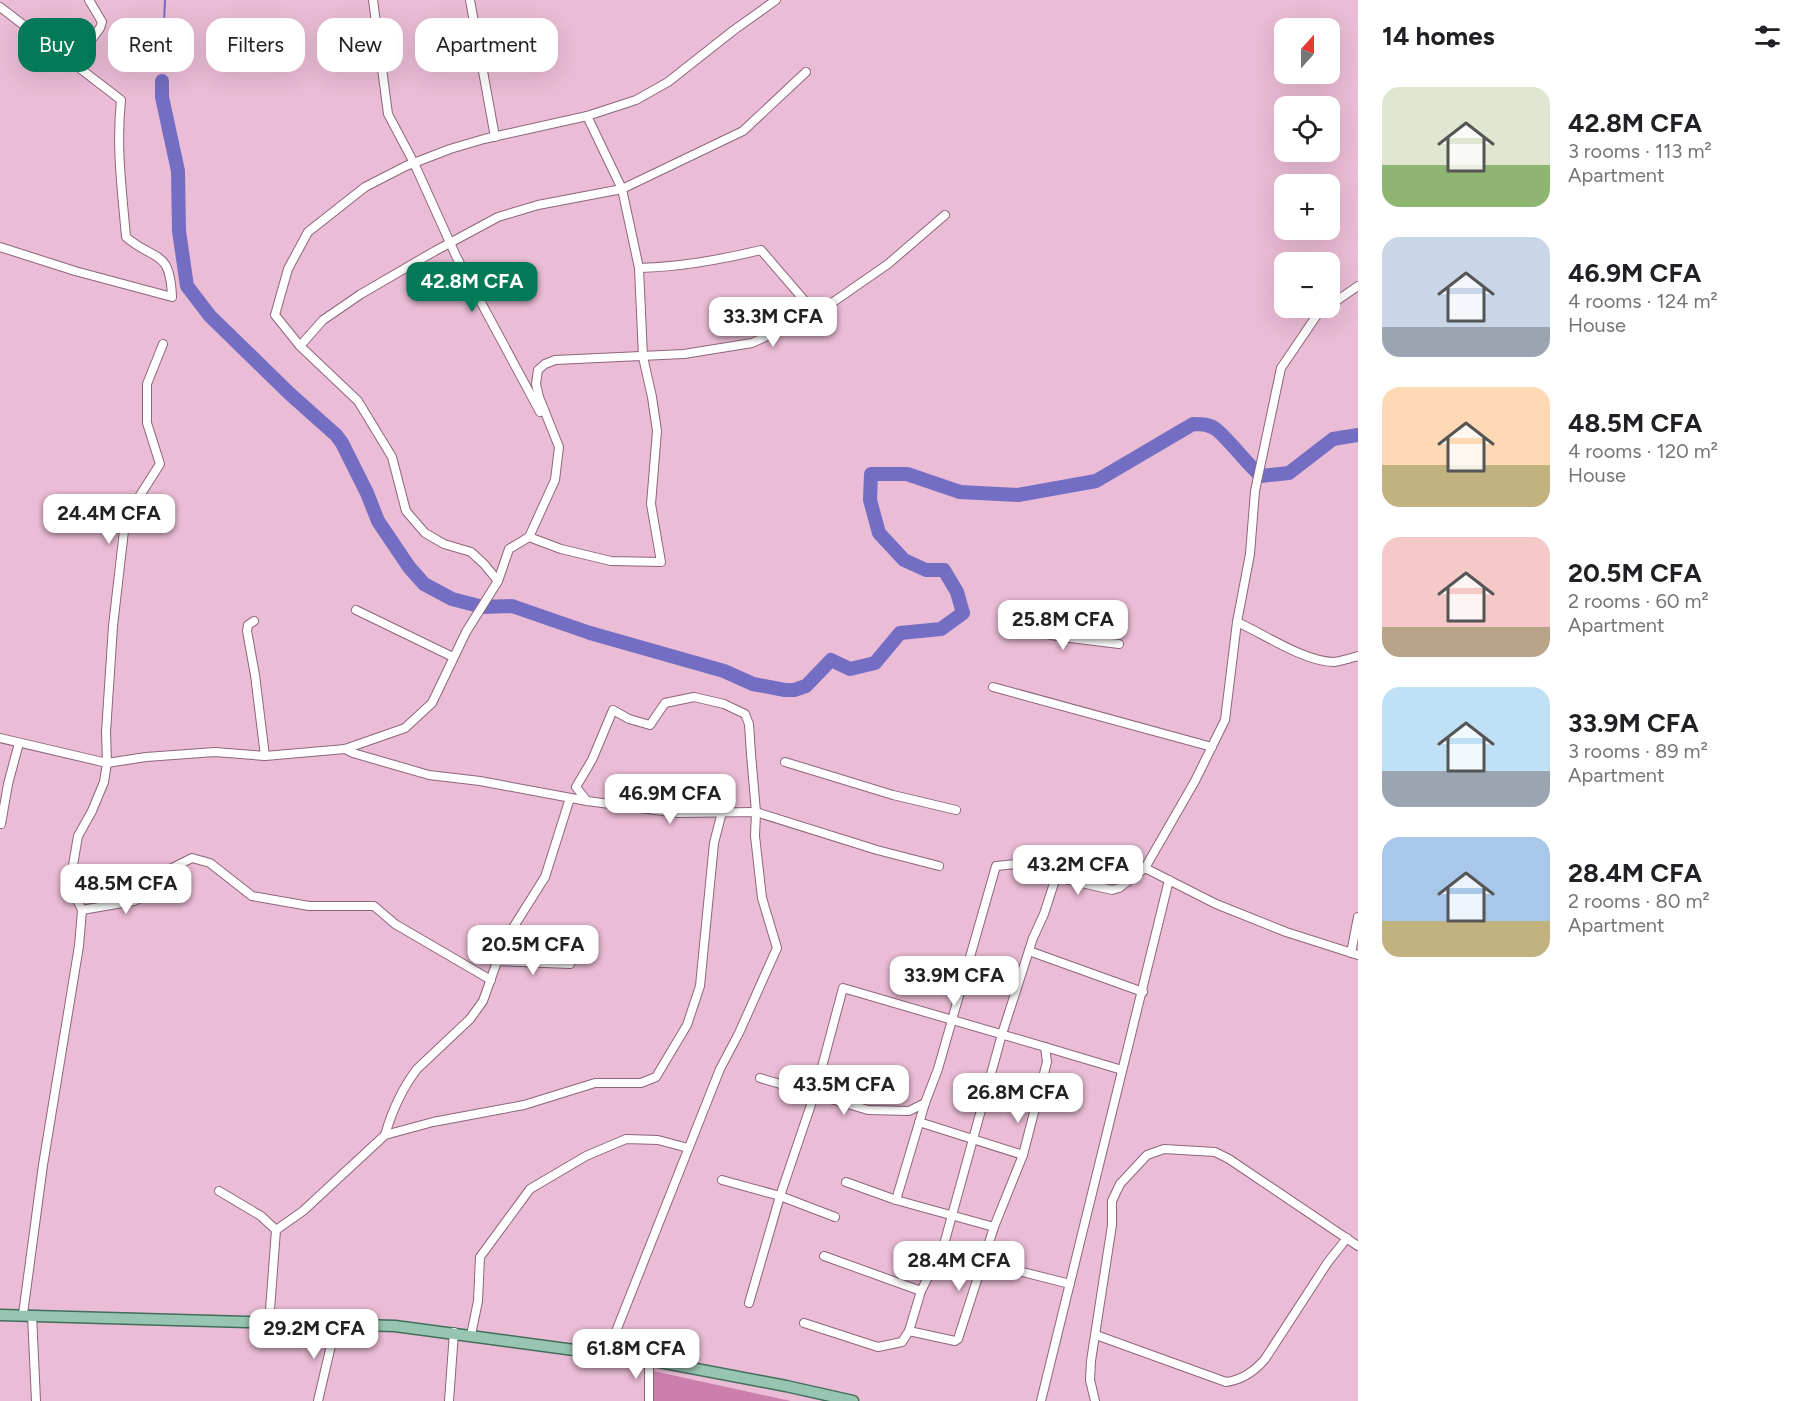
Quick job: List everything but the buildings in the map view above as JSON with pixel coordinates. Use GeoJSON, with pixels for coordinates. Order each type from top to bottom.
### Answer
{"type":"FeatureCollection","features":[{"type":"Feature","properties":{"kind":"main road"},"geometry":{"type":"LineString","coordinates":[[0,1315],[395,1326],[454,1332],[650,1360],[853,1401]]}},
{"type":"Feature","properties":{"kind":"street"},"geometry":{"type":"LineString","coordinates":[[89,0],[102,22],[96,33]]}},
{"type":"Feature","properties":{"kind":"street"},"geometry":{"type":"LineString","coordinates":[[373,0],[388,114],[414,163],[450,243],[560,447]]}},
{"type":"Feature","properties":{"kind":"street"},"geometry":{"type":"LineString","coordinates":[[470,0],[495,137]]}},
{"type":"Feature","properties":{"kind":"street"},"geometry":{"type":"LineString","coordinates":[[498,581],[471,552],[444,544],[425,533],[406,511],[392,457],[358,401],[300,346],[275,315],[288,269],[308,232],[365,187],[414,163],[450,149],[587,116],[636,100],[668,82],[776,0]]}},
{"type":"Feature","properties":{"kind":"street"},"geometry":{"type":"LineString","coordinates":[[0,7],[18,21]]}},
{"type":"Feature","properties":{"kind":"street"},"geometry":{"type":"LineString","coordinates":[[0,247],[75,271],[172,297],[171,280],[166,264],[153,253],[126,237],[118,158],[121,99],[86,72]]}},
{"type":"Feature","properties":{"kind":"street"},"geometry":{"type":"LineString","coordinates":[[300,346],[323,320],[361,294],[498,217],[538,205],[622,189],[743,131],[806,72]]}},
{"type":"Feature","properties":{"kind":"street"},"geometry":{"type":"LineString","coordinates":[[529,537],[561,549],[611,561],[661,562],[651,504],[657,432],[643,357],[639,267],[622,189],[587,116]]}},
{"type":"Feature","properties":{"kind":"street"},"geometry":{"type":"LineString","coordinates":[[0,738],[107,763],[146,757],[215,752],[265,756],[345,749],[396,732],[411,723],[432,703],[466,632],[498,581],[509,549],[529,537],[555,480],[560,447],[539,397],[536,384],[538,370],[555,360],[684,354],[752,343],[816,314],[888,264],[945,215]]}},
{"type":"Feature","properties":{"kind":"street"},"geometry":{"type":"LineString","coordinates":[[639,267],[709,262],[761,250],[816,314]]}},
{"type":"Feature","properties":{"kind":"street"},"geometry":{"type":"LineString","coordinates":[[1340,299],[1358,286]]}},
{"type":"Feature","properties":{"kind":"street"},"geometry":{"type":"LineString","coordinates":[[896,1200],[925,1103],[938,1069],[996,866],[1016,864],[1056,878],[1112,890],[1119,888],[1145,868],[1226,720],[1237,622],[1250,554],[1255,491],[1281,368],[1315,318]]}},
{"type":"Feature","properties":{"kind":"street"},"geometry":{"type":"LineString","coordinates":[[36,1401],[28,1314],[43,1165],[79,946],[82,910],[74,894],[72,871],[78,836],[92,812],[104,782],[107,763],[106,732],[113,626],[125,522],[160,464],[147,423],[147,384],[163,344]]}},
{"type":"Feature","properties":{"kind":"street"},"geometry":{"type":"LineString","coordinates":[[356,610],[453,657]]}},
{"type":"Feature","properties":{"kind":"street"},"geometry":{"type":"LineString","coordinates":[[254,621],[248,625],[247,631],[265,756]]}},
{"type":"Feature","properties":{"kind":"street"},"geometry":{"type":"LineString","coordinates":[[1237,622],[1279,644],[1313,658],[1335,662],[1358,656]]}},
{"type":"Feature","properties":{"kind":"street"},"geometry":{"type":"LineString","coordinates":[[1012,627],[1062,637],[1119,644]]}},
{"type":"Feature","properties":{"kind":"street"},"geometry":{"type":"LineString","coordinates":[[993,687],[1212,747]]}},
{"type":"Feature","properties":{"kind":"street"},"geometry":{"type":"LineString","coordinates":[[586,801],[576,787],[591,760],[613,710],[629,719],[650,724],[665,703],[694,697],[724,704],[745,714],[749,724],[756,812],[755,836],[762,898],[777,948],[739,1033],[720,1069],[607,1354]]}},
{"type":"Feature","properties":{"kind":"street"},"geometry":{"type":"LineString","coordinates":[[1,824],[19,742]]}},
{"type":"Feature","properties":{"kind":"street"},"geometry":{"type":"LineString","coordinates":[[345,749],[429,775],[480,781],[586,801],[678,813],[756,812],[877,850],[939,866]]}},
{"type":"Feature","properties":{"kind":"street"},"geometry":{"type":"LineString","coordinates":[[785,762],[892,795],[956,810]]}},
{"type":"Feature","properties":{"kind":"street"},"geometry":{"type":"LineString","coordinates":[[385,1136],[395,1103],[410,1078],[477,1012],[511,928],[545,877],[570,798]]}},
{"type":"Feature","properties":{"kind":"street"},"geometry":{"type":"LineString","coordinates":[[276,1230],[303,1211],[385,1136],[433,1122],[524,1105],[595,1083],[641,1083],[656,1077],[687,1025],[696,1004],[700,986],[714,843],[722,813]]}},
{"type":"Feature","properties":{"kind":"street"},"geometry":{"type":"LineString","coordinates":[[82,910],[134,901],[160,889],[152,878],[192,858],[210,863],[252,896],[309,906],[374,906],[395,924],[491,980]]}},
{"type":"Feature","properties":{"kind":"street"},"geometry":{"type":"LineString","coordinates":[[1145,868],[1216,904],[1354,954],[1358,917]]}},
{"type":"Feature","properties":{"kind":"street"},"geometry":{"type":"LineString","coordinates":[[804,1323],[878,1347],[902,1342],[909,1331],[921,1291],[943,1248],[1002,1034],[1056,878]]}},
{"type":"Feature","properties":{"kind":"street"},"geometry":{"type":"LineString","coordinates":[[1041,1401],[1169,880]]}},
{"type":"Feature","properties":{"kind":"street"},"geometry":{"type":"LineString","coordinates":[[1029,951],[1143,992]]}},
{"type":"Feature","properties":{"kind":"street"},"geometry":{"type":"LineString","coordinates":[[497,961],[570,964]]}},
{"type":"Feature","properties":{"kind":"street"},"geometry":{"type":"LineString","coordinates":[[749,1303],[780,1196],[814,1094],[843,988],[1122,1070]]}},
{"type":"Feature","properties":{"kind":"street"},"geometry":{"type":"LineString","coordinates":[[909,1331],[955,1341],[958,1339],[994,1227],[1023,1155],[1047,1062],[1045,1047]]}},
{"type":"Feature","properties":{"kind":"street"},"geometry":{"type":"LineString","coordinates":[[760,1078],[868,1110],[909,1111],[925,1103]]}},
{"type":"Feature","properties":{"kind":"street"},"geometry":{"type":"LineString","coordinates":[[919,1122],[1023,1155]]}},
{"type":"Feature","properties":{"kind":"street"},"geometry":{"type":"LineString","coordinates":[[471,1335],[477,1309],[480,1257],[530,1189],[586,1156],[626,1139],[658,1140],[688,1148]]}},
{"type":"Feature","properties":{"kind":"street"},"geometry":{"type":"LineString","coordinates":[[1095,1401],[1090,1380],[1091,1361],[1112,1225],[1112,1201],[1120,1184],[1147,1155],[1164,1149],[1215,1152],[1229,1159],[1358,1246]]}},
{"type":"Feature","properties":{"kind":"street"},"geometry":{"type":"LineString","coordinates":[[722,1180],[780,1196],[835,1217]]}},
{"type":"Feature","properties":{"kind":"street"},"geometry":{"type":"LineString","coordinates":[[846,1182],[896,1200],[994,1227]]}},
{"type":"Feature","properties":{"kind":"street"},"geometry":{"type":"LineString","coordinates":[[219,1191],[261,1216],[276,1230]]}},
{"type":"Feature","properties":{"kind":"street"},"geometry":{"type":"LineString","coordinates":[[269,1323],[276,1230]]}},
{"type":"Feature","properties":{"kind":"street"},"geometry":{"type":"LineString","coordinates":[[1096,1335],[1226,1382],[1237,1381],[1256,1370],[1265,1359],[1328,1262],[1347,1238]]}},
{"type":"Feature","properties":{"kind":"street"},"geometry":{"type":"LineString","coordinates":[[943,1248],[983,1262],[1070,1284]]}},
{"type":"Feature","properties":{"kind":"street"},"geometry":{"type":"LineString","coordinates":[[824,1256],[921,1291]]}},
{"type":"Feature","properties":{"kind":"street"},"geometry":{"type":"LineString","coordinates":[[318,1401],[336,1324]]}},
{"type":"Feature","properties":{"kind":"street"},"geometry":{"type":"LineString","coordinates":[[449,1401],[454,1332]]}},
{"type":"Feature","properties":{"kind":"street"},"geometry":{"type":"LineString","coordinates":[[649,1401],[650,1360]]}},
{"type":"Feature","properties":{"kind":"shaded area"},"geometry":{"type":"Polygon","coordinates":[[[653,1371],[791,1401],[653,1401],[653,1371]]]}},
{"type":"Feature","properties":{"kind":"waterway"},"geometry":{"type":"LineString","coordinates":[[164,18],[165,0]]}},
{"type":"Feature","properties":{"kind":"waterway"},"geometry":{"type":"LineString","coordinates":[[162,81],[162,97],[178,171],[179,231],[187,286],[210,316],[336,435],[367,493],[378,521],[409,567],[424,584],[452,599],[483,607],[512,606],[590,633],[724,671],[753,684],[794,690],[806,686],[831,660],[850,669],[875,663],[900,633],[941,629],[963,613],[957,592],[944,570],[926,570],[904,560],[879,533],[870,500],[871,474],[907,474],[960,492],[1018,495],[1096,481],[1196,424],[1208,425],[1217,430],[1261,476],[1289,473],[1333,439],[1358,435]]}}]}
